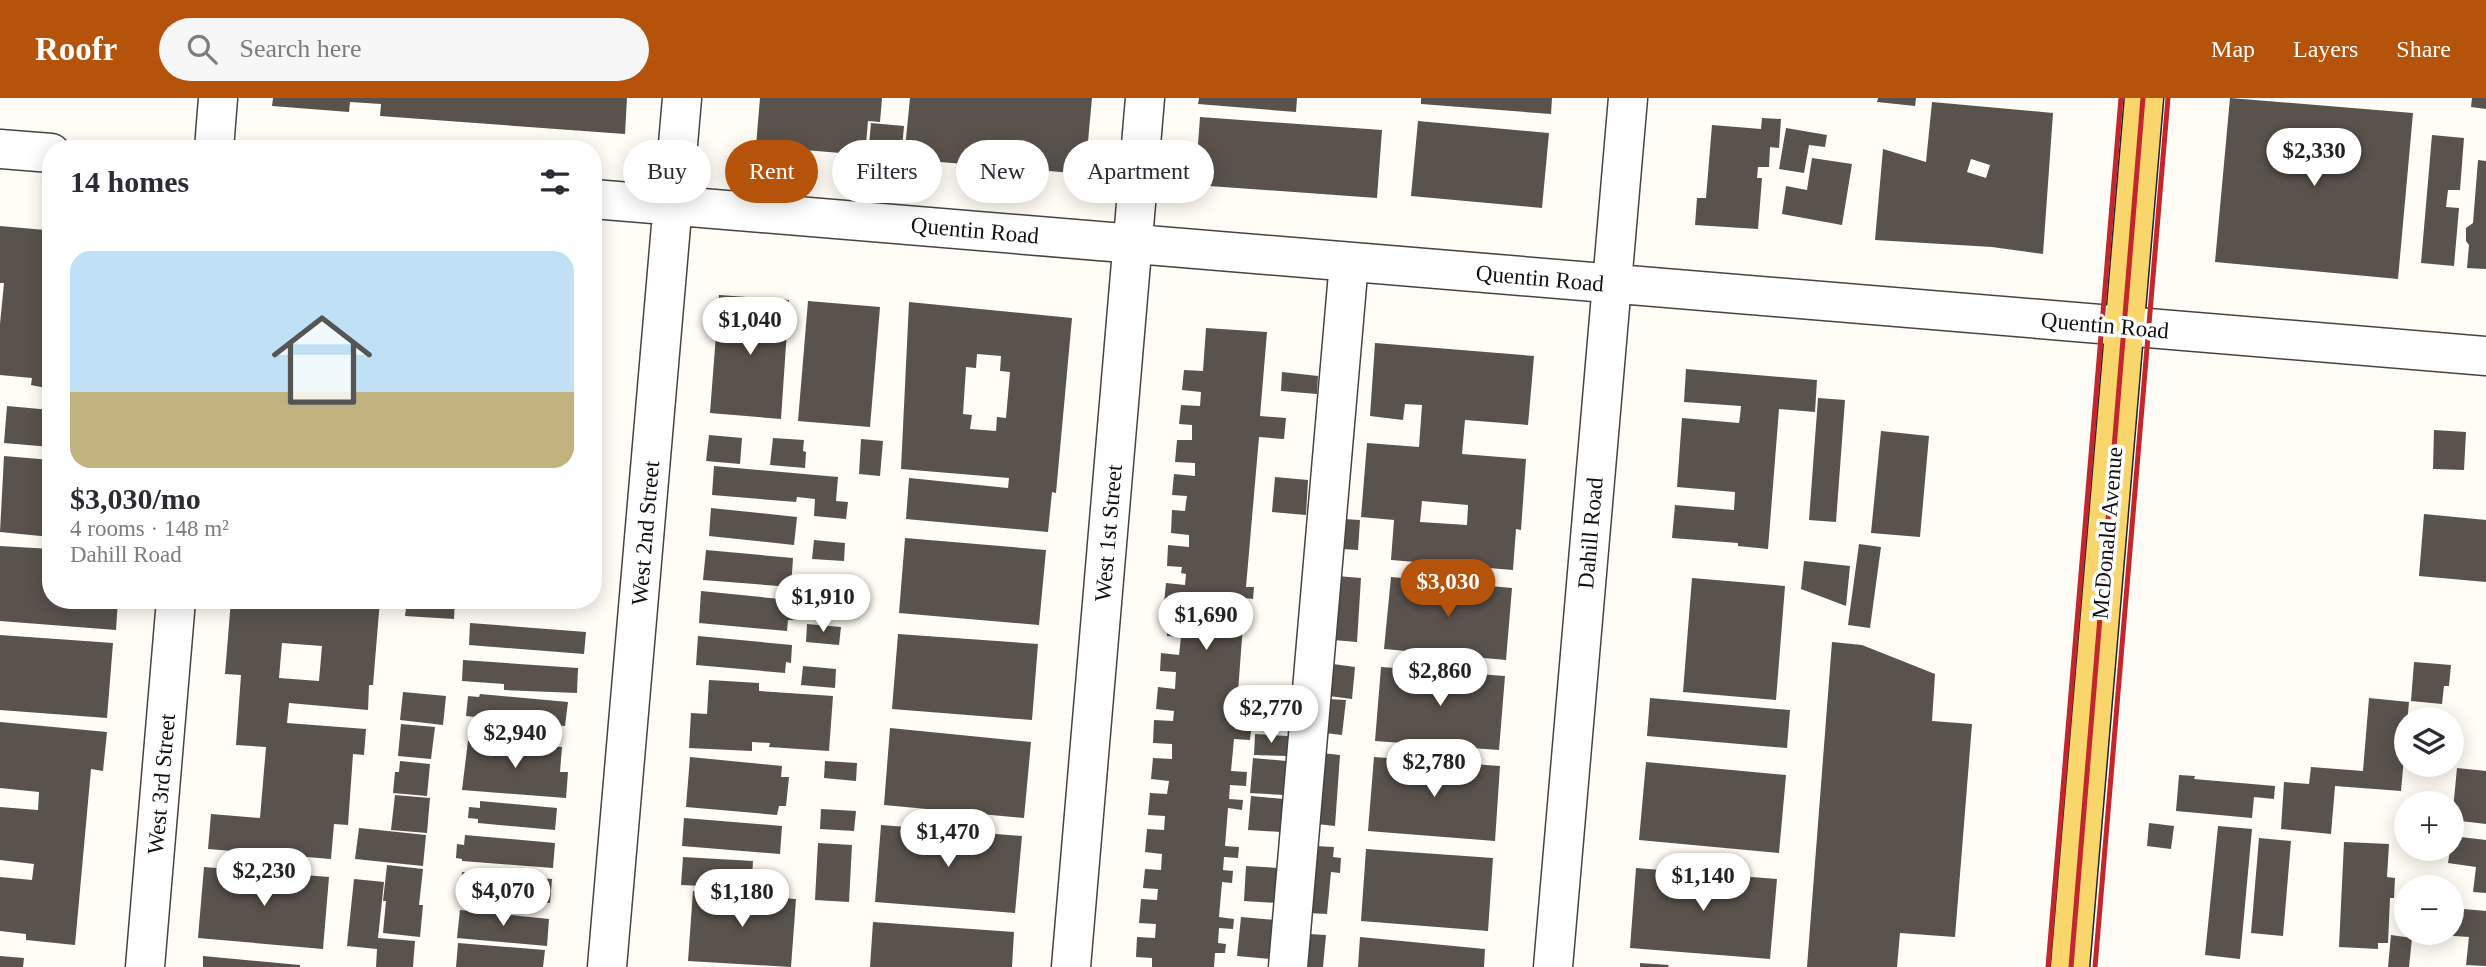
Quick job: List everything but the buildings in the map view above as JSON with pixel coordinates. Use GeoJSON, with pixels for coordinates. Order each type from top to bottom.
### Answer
{"type":"FeatureCollection","features":[{"type":"Feature","properties":{"kind":"main road","name":"McDonald Avenue"},"geometry":{"type":"LineString","coordinates":[[2070,967],[2144,98]]}},
{"type":"Feature","properties":{"kind":"street"},"geometry":{"type":"LineString","coordinates":[[215,140],[218,98]]}},
{"type":"Feature","properties":{"kind":"street","name":"West 2nd Street"},"geometry":{"type":"LineString","coordinates":[[607,967],[682,98]]}},
{"type":"Feature","properties":{"kind":"street","name":"West 1st Street"},"geometry":{"type":"LineString","coordinates":[[1071,967],[1145,98]]}},
{"type":"Feature","properties":{"kind":"street","name":"Dahill Road"},"geometry":{"type":"LineString","coordinates":[[1553,967],[1628,98]]}},
{"type":"Feature","properties":{"kind":"street"},"geometry":{"type":"LineString","coordinates":[[0,149],[42,152]]}},
{"type":"Feature","properties":{"kind":"street","name":"Quentin Road"},"geometry":{"type":"LineString","coordinates":[[602,199],[2486,356]]}},
{"type":"Feature","properties":{"kind":"street"},"geometry":{"type":"LineString","coordinates":[[1287,967],[1349,262]]}},
{"type":"Feature","properties":{"kind":"street","name":"West 3rd Street"},"geometry":{"type":"LineString","coordinates":[[145,967],[175,609]]}},
{"type":"Feature","properties":{"kind":"railway"},"geometry":{"type":"LineString","coordinates":[[2048,967],[2121,98]]}},
{"type":"Feature","properties":{"kind":"railway"},"geometry":{"type":"LineString","coordinates":[[2071,967],[2143,98]]}},
{"type":"Feature","properties":{"kind":"railway"},"geometry":{"type":"LineString","coordinates":[[2095,967],[2168,98]]}}]}
